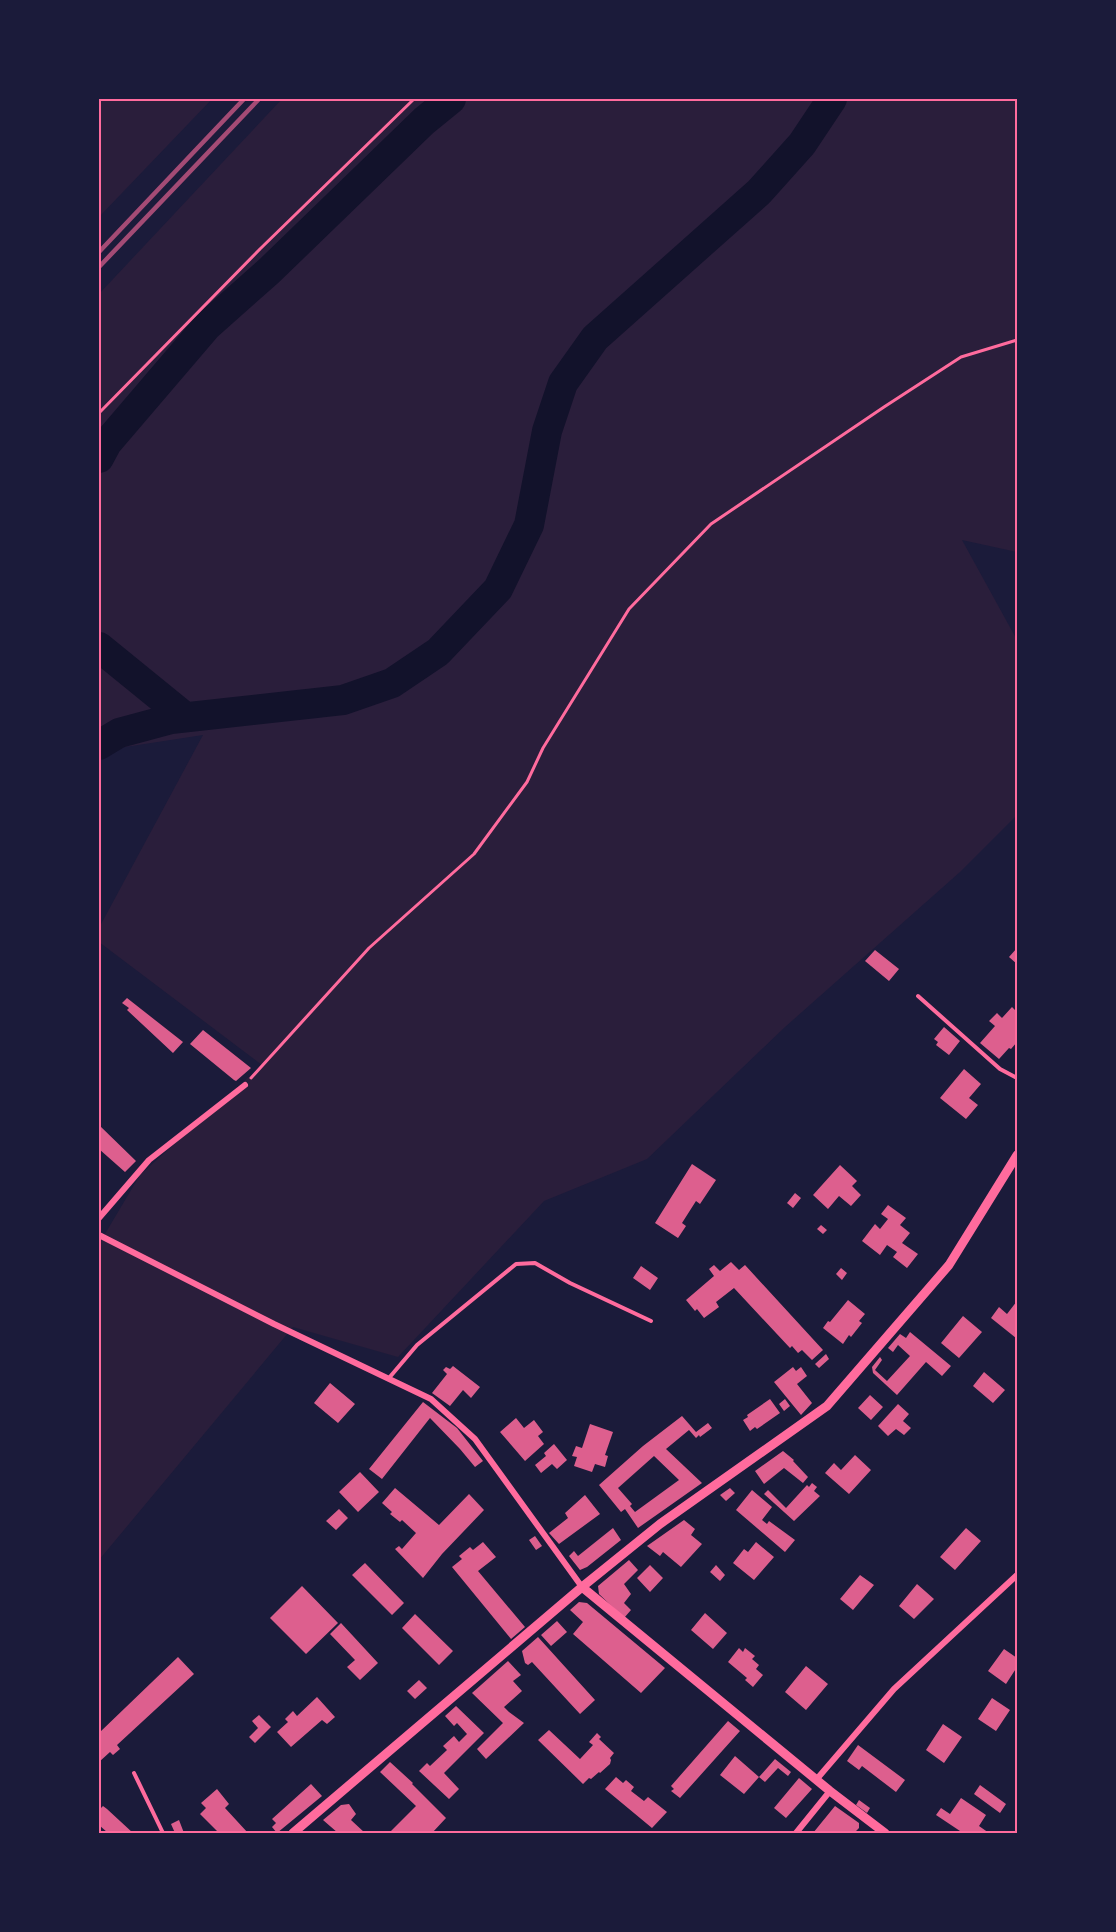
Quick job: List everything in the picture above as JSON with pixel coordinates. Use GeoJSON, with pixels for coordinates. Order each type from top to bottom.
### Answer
{"type":"FeatureCollection","features":[{"type":"Feature","properties":{"kind":"street"},"geometry":{"type":"LineString","coordinates":[[99,1218],[149,1160],[245,1085]]}},
{"type":"Feature","properties":{"kind":"street"},"geometry":{"type":"LineString","coordinates":[[293,1833],[582,1587],[660,1524],[827,1406],[949,1265],[1017,1155]]}},
{"type":"Feature","properties":{"kind":"street"},"geometry":{"type":"LineString","coordinates":[[99,1235],[274,1324],[431,1399],[475,1439],[582,1587],[816,1780],[885,1833]]}},
{"type":"Feature","properties":{"kind":"street"},"geometry":{"type":"LineString","coordinates":[[816,1780],[894,1689],[1017,1575]]}},
{"type":"Feature","properties":{"kind":"street"},"geometry":{"type":"LineString","coordinates":[[796,1833],[830,1791]]}},
{"type":"Feature","properties":{"kind":"lane"},"geometry":{"type":"LineString","coordinates":[[918,996],[1000,1069],[1017,1078]]}},
{"type":"Feature","properties":{"kind":"lane"},"geometry":{"type":"LineString","coordinates":[[389,1378],[417,1345],[516,1264],[535,1263],[570,1283],[651,1321]]}},
{"type":"Feature","properties":{"kind":"lane"},"geometry":{"type":"LineString","coordinates":[[134,1773],[163,1833]]}},
{"type":"Feature","properties":{"kind":"path"},"geometry":{"type":"LineString","coordinates":[[99,412],[260,249],[414,99]]}},
{"type":"Feature","properties":{"kind":"path"},"geometry":{"type":"LineString","coordinates":[[245,1085],[369,948],[474,854],[527,783],[543,747],[629,609],[711,524],[884,406],[961,357],[1017,340]]}},
{"type":"Feature","properties":{"kind":"shaded area"},"geometry":{"type":"Polygon","coordinates":[[[99,99],[212,99],[99,217],[99,99]]]}},
{"type":"Feature","properties":{"kind":"shaded area"},"geometry":{"type":"Polygon","coordinates":[[[282,99],[1017,99],[1017,552],[962,540],[1017,640],[1017,815],[960,872],[785,1027],[647,1159],[544,1201],[398,1357],[293,1327],[99,1560],[99,1244],[140,1175],[262,1065],[99,942],[99,928],[203,735],[99,751],[99,294],[282,99]]]}},
{"type":"Feature","properties":{"kind":"building"},"geometry":{"type":"Polygon","coordinates":[[[1017,948],[1017,964],[1009,957],[1017,948]]]}},
{"type":"Feature","properties":{"kind":"building"},"geometry":{"type":"Polygon","coordinates":[[[875,950],[899,969],[889,981],[865,961],[875,950]]]}},
{"type":"Feature","properties":{"kind":"building"},"geometry":{"type":"Polygon","coordinates":[[[127,998],[183,1042],[173,1053],[127,1010],[129,1008],[122,1003],[127,998]]]}},
{"type":"Feature","properties":{"kind":"building"},"geometry":{"type":"Polygon","coordinates":[[[1012,1007],[1017,1012],[1017,1042],[999,1059],[980,1043],[995,1026],[989,1021],[997,1013],[1002,1018],[1012,1007]]]}},
{"type":"Feature","properties":{"kind":"building"},"geometry":{"type":"Polygon","coordinates":[[[944,1027],[960,1041],[949,1055],[936,1045],[938,1042],[934,1039],[944,1027]]]}},
{"type":"Feature","properties":{"kind":"building"},"geometry":{"type":"Polygon","coordinates":[[[203,1030],[251,1068],[236,1081],[234,1080],[190,1044],[203,1030]]]}},
{"type":"Feature","properties":{"kind":"building"},"geometry":{"type":"Polygon","coordinates":[[[964,1069],[981,1084],[969,1098],[978,1105],[966,1119],[940,1098],[964,1069]]]}},
{"type":"Feature","properties":{"kind":"building"},"geometry":{"type":"Polygon","coordinates":[[[99,1125],[136,1161],[125,1172],[99,1149],[99,1125]]]}},
{"type":"Feature","properties":{"kind":"building"},"geometry":{"type":"Polygon","coordinates":[[[692,1164],[716,1180],[700,1204],[696,1201],[682,1223],[686,1226],[678,1238],[655,1223],[692,1164]]]}},
{"type":"Feature","properties":{"kind":"building"},"geometry":{"type":"Polygon","coordinates":[[[840,1165],[857,1181],[852,1186],[861,1195],[851,1206],[839,1196],[828,1209],[813,1195],[840,1165]]]}},
{"type":"Feature","properties":{"kind":"building"},"geometry":{"type":"Polygon","coordinates":[[[795,1193],[801,1198],[793,1208],[787,1203],[795,1193]]]}},
{"type":"Feature","properties":{"kind":"building"},"geometry":{"type":"Polygon","coordinates":[[[888,1205],[906,1218],[900,1225],[910,1233],[902,1243],[918,1254],[907,1268],[893,1257],[897,1252],[887,1245],[880,1255],[862,1241],[875,1224],[880,1229],[888,1219],[881,1214],[888,1205]]]}},
{"type":"Feature","properties":{"kind":"building"},"geometry":{"type":"Polygon","coordinates":[[[821,1225],[827,1230],[823,1234],[817,1229],[821,1225]]]}},
{"type":"Feature","properties":{"kind":"building"},"geometry":{"type":"Polygon","coordinates":[[[731,1262],[739,1270],[745,1265],[823,1350],[812,1360],[802,1350],[798,1353],[792,1346],[790,1348],[734,1288],[716,1302],[719,1307],[704,1318],[697,1309],[695,1311],[686,1300],[714,1276],[709,1269],[714,1265],[720,1271],[731,1262]]]}},
{"type":"Feature","properties":{"kind":"building"},"geometry":{"type":"Polygon","coordinates":[[[641,1266],[658,1278],[650,1290],[633,1278],[641,1266]]]}},
{"type":"Feature","properties":{"kind":"building"},"geometry":{"type":"Polygon","coordinates":[[[841,1268],[847,1273],[842,1280],[836,1274],[841,1268]]]}},
{"type":"Feature","properties":{"kind":"building"},"geometry":{"type":"Polygon","coordinates":[[[848,1300],[865,1314],[859,1321],[862,1323],[843,1344],[823,1328],[848,1300]]]}},
{"type":"Feature","properties":{"kind":"building"},"geometry":{"type":"Polygon","coordinates":[[[1017,1301],[1016,1338],[991,1318],[999,1307],[1007,1314],[1017,1301]]]}},
{"type":"Feature","properties":{"kind":"building"},"geometry":{"type":"Polygon","coordinates":[[[963,1316],[982,1332],[959,1358],[941,1343],[963,1316]]]}},
{"type":"Feature","properties":{"kind":"building"},"geometry":{"type":"Polygon","coordinates":[[[910,1332],[951,1366],[942,1376],[926,1362],[897,1395],[873,1373],[872,1367],[880,1357],[882,1360],[875,1370],[887,1381],[910,1356],[898,1345],[893,1352],[888,1348],[900,1334],[906,1338],[910,1332]]]}},
{"type":"Feature","properties":{"kind":"building"},"geometry":{"type":"Polygon","coordinates":[[[826,1354],[829,1359],[819,1368],[815,1364],[826,1354]]]}},
{"type":"Feature","properties":{"kind":"building"},"geometry":{"type":"Polygon","coordinates":[[[453,1366],[480,1387],[471,1398],[463,1390],[450,1406],[432,1393],[447,1374],[443,1370],[453,1366]]]}},
{"type":"Feature","properties":{"kind":"building"},"geometry":{"type":"Polygon","coordinates":[[[793,1367],[796,1371],[801,1367],[807,1376],[797,1384],[812,1403],[801,1415],[774,1382],[793,1367]]]}},
{"type":"Feature","properties":{"kind":"building"},"geometry":{"type":"Polygon","coordinates":[[[984,1372],[1005,1390],[993,1403],[973,1386],[984,1372]]]}},
{"type":"Feature","properties":{"kind":"building"},"geometry":{"type":"Polygon","coordinates":[[[330,1383],[355,1404],[338,1423],[314,1403],[330,1383]]]}},
{"type":"Feature","properties":{"kind":"building"},"geometry":{"type":"Polygon","coordinates":[[[870,1395],[883,1407],[871,1420],[858,1408],[870,1395]]]}},
{"type":"Feature","properties":{"kind":"building"},"geometry":{"type":"Polygon","coordinates":[[[770,1399],[780,1413],[757,1429],[755,1427],[750,1431],[743,1420],[770,1399]]]}},
{"type":"Feature","properties":{"kind":"building"},"geometry":{"type":"Polygon","coordinates":[[[785,1399],[790,1406],[784,1411],[779,1404],[785,1399]]]}},
{"type":"Feature","properties":{"kind":"building"},"geometry":{"type":"Polygon","coordinates":[[[423,1402],[457,1428],[483,1461],[475,1467],[430,1418],[382,1479],[369,1469],[423,1402]]]}},
{"type":"Feature","properties":{"kind":"building"},"geometry":{"type":"Polygon","coordinates":[[[898,1404],[909,1414],[903,1421],[911,1428],[904,1435],[896,1429],[888,1436],[878,1426],[898,1404]]]}},
{"type":"Feature","properties":{"kind":"building"},"geometry":{"type":"Polygon","coordinates":[[[682,1416],[696,1432],[708,1423],[712,1428],[696,1438],[689,1430],[666,1449],[702,1483],[638,1528],[625,1509],[621,1512],[599,1485],[643,1446],[682,1416]],[[654,1456],[618,1488],[632,1504],[630,1506],[635,1512],[679,1480],[654,1456]]]}},
{"type":"Feature","properties":{"kind":"building"},"geometry":{"type":"Polygon","coordinates":[[[516,1418],[524,1428],[534,1420],[543,1432],[538,1436],[544,1444],[525,1461],[500,1432],[516,1418]]]}},
{"type":"Feature","properties":{"kind":"building"},"geometry":{"type":"Polygon","coordinates":[[[590,1424],[613,1432],[605,1455],[608,1456],[605,1467],[595,1464],[592,1472],[574,1466],[577,1457],[572,1456],[576,1446],[582,1448],[590,1424]]]}},
{"type":"Feature","properties":{"kind":"building"},"geometry":{"type":"Polygon","coordinates":[[[554,1444],[567,1460],[557,1469],[552,1464],[541,1473],[535,1465],[546,1456],[544,1453],[554,1444]]]}},
{"type":"Feature","properties":{"kind":"building"},"geometry":{"type":"Polygon","coordinates":[[[783,1451],[808,1477],[803,1483],[784,1468],[764,1484],[755,1471],[783,1451]]]}},
{"type":"Feature","properties":{"kind":"building"},"geometry":{"type":"Polygon","coordinates":[[[855,1455],[871,1470],[849,1494],[825,1473],[834,1463],[841,1470],[855,1455]]]}},
{"type":"Feature","properties":{"kind":"building"},"geometry":{"type":"Polygon","coordinates":[[[360,1472],[379,1492],[358,1512],[339,1492],[360,1472]]]}},
{"type":"Feature","properties":{"kind":"building"},"geometry":{"type":"Polygon","coordinates":[[[812,1483],[817,1487],[814,1491],[820,1496],[794,1521],[764,1494],[768,1490],[786,1508],[807,1485],[809,1487],[812,1483]]]}},
{"type":"Feature","properties":{"kind":"building"},"geometry":{"type":"Polygon","coordinates":[[[395,1488],[439,1525],[469,1494],[484,1510],[442,1554],[423,1578],[395,1549],[399,1546],[402,1549],[416,1533],[402,1520],[400,1522],[390,1514],[392,1512],[382,1503],[395,1488]]]}},
{"type":"Feature","properties":{"kind":"building"},"geometry":{"type":"Polygon","coordinates":[[[730,1488],[735,1493],[726,1501],[720,1495],[730,1488]]]}},
{"type":"Feature","properties":{"kind":"building"},"geometry":{"type":"Polygon","coordinates":[[[752,1490],[772,1507],[762,1520],[767,1524],[769,1521],[795,1540],[785,1552],[736,1510],[752,1490]]]}},
{"type":"Feature","properties":{"kind":"building"},"geometry":{"type":"Polygon","coordinates":[[[585,1495],[600,1514],[559,1544],[549,1533],[568,1518],[565,1513],[585,1495]]]}},
{"type":"Feature","properties":{"kind":"building"},"geometry":{"type":"Polygon","coordinates":[[[339,1509],[348,1518],[336,1530],[326,1521],[339,1509]]]}},
{"type":"Feature","properties":{"kind":"building"},"geometry":{"type":"Polygon","coordinates":[[[684,1520],[695,1529],[691,1535],[702,1544],[681,1567],[663,1552],[660,1556],[647,1546],[684,1520]]]}},
{"type":"Feature","properties":{"kind":"building"},"geometry":{"type":"Polygon","coordinates":[[[613,1528],[621,1540],[580,1570],[569,1556],[574,1551],[578,1556],[613,1528]]]}},
{"type":"Feature","properties":{"kind":"building"},"geometry":{"type":"Polygon","coordinates":[[[966,1528],[981,1541],[955,1570],[940,1557],[966,1528]]]}},
{"type":"Feature","properties":{"kind":"building"},"geometry":{"type":"Polygon","coordinates":[[[535,1536],[542,1546],[536,1550],[529,1540],[535,1536]]]}},
{"type":"Feature","properties":{"kind":"building"},"geometry":{"type":"Polygon","coordinates":[[[483,1542],[496,1557],[478,1571],[525,1627],[511,1639],[452,1567],[462,1559],[459,1556],[470,1547],[473,1550],[483,1542]]]}},
{"type":"Feature","properties":{"kind":"building"},"geometry":{"type":"Polygon","coordinates":[[[756,1542],[774,1557],[754,1580],[733,1563],[744,1549],[748,1552],[756,1542]]]}},
{"type":"Feature","properties":{"kind":"building"},"geometry":{"type":"Polygon","coordinates":[[[629,1560],[638,1570],[624,1584],[631,1594],[624,1603],[631,1610],[624,1618],[599,1594],[598,1586],[629,1560]]]}},
{"type":"Feature","properties":{"kind":"building"},"geometry":{"type":"Polygon","coordinates":[[[365,1563],[404,1603],[392,1615],[352,1575],[365,1563]]]}},
{"type":"Feature","properties":{"kind":"building"},"geometry":{"type":"Polygon","coordinates":[[[650,1565],[663,1578],[650,1592],[637,1578],[650,1565]]]}},
{"type":"Feature","properties":{"kind":"building"},"geometry":{"type":"Polygon","coordinates":[[[716,1565],[725,1575],[720,1581],[710,1572],[716,1565]]]}},
{"type":"Feature","properties":{"kind":"building"},"geometry":{"type":"Polygon","coordinates":[[[860,1575],[874,1585],[853,1610],[840,1599],[860,1575]]]}},
{"type":"Feature","properties":{"kind":"building"},"geometry":{"type":"Polygon","coordinates":[[[917,1584],[934,1599],[914,1619],[899,1606],[917,1584]]]}},
{"type":"Feature","properties":{"kind":"building"},"geometry":{"type":"Polygon","coordinates":[[[302,1586],[338,1623],[306,1654],[270,1618],[302,1586]]]}},
{"type":"Feature","properties":{"kind":"building"},"geometry":{"type":"Polygon","coordinates":[[[579,1602],[587,1603],[665,1668],[641,1693],[573,1634],[583,1622],[570,1610],[579,1602]]]}},
{"type":"Feature","properties":{"kind":"building"},"geometry":{"type":"Polygon","coordinates":[[[705,1613],[727,1633],[713,1649],[691,1630],[705,1613]]]}},
{"type":"Feature","properties":{"kind":"building"},"geometry":{"type":"Polygon","coordinates":[[[415,1614],[453,1651],[439,1665],[402,1628],[415,1614]]]}},
{"type":"Feature","properties":{"kind":"building"},"geometry":{"type":"Polygon","coordinates":[[[557,1621],[567,1632],[551,1646],[541,1635],[557,1621]]]}},
{"type":"Feature","properties":{"kind":"building"},"geometry":{"type":"Polygon","coordinates":[[[341,1623],[378,1663],[360,1680],[347,1667],[355,1660],[330,1634],[341,1623]]]}},
{"type":"Feature","properties":{"kind":"building"},"geometry":{"type":"Polygon","coordinates":[[[538,1637],[595,1700],[580,1714],[532,1662],[528,1665],[525,1663],[522,1651],[538,1637]]]}},
{"type":"Feature","properties":{"kind":"building"},"geometry":{"type":"Polygon","coordinates":[[[739,1648],[743,1652],[745,1648],[755,1656],[752,1659],[759,1665],[756,1669],[763,1675],[753,1687],[745,1680],[747,1678],[728,1662],[739,1648]]]}},
{"type":"Feature","properties":{"kind":"building"},"geometry":{"type":"Polygon","coordinates":[[[1004,1649],[1017,1658],[1017,1667],[1006,1684],[988,1671],[1004,1649]]]}},
{"type":"Feature","properties":{"kind":"building"},"geometry":{"type":"Polygon","coordinates":[[[178,1657],[194,1674],[117,1745],[120,1749],[113,1755],[110,1752],[99,1762],[99,1733],[178,1657]]]}},
{"type":"Feature","properties":{"kind":"building"},"geometry":{"type":"Polygon","coordinates":[[[508,1661],[521,1675],[513,1681],[522,1691],[504,1707],[524,1723],[486,1759],[477,1749],[503,1723],[472,1693],[508,1661]]]}},
{"type":"Feature","properties":{"kind":"building"},"geometry":{"type":"Polygon","coordinates":[[[806,1666],[828,1684],[806,1710],[785,1692],[806,1666]]]}},
{"type":"Feature","properties":{"kind":"building"},"geometry":{"type":"Polygon","coordinates":[[[419,1680],[427,1688],[415,1699],[407,1691],[419,1680]]]}},
{"type":"Feature","properties":{"kind":"building"},"geometry":{"type":"Polygon","coordinates":[[[317,1697],[335,1717],[327,1724],[322,1720],[291,1747],[277,1732],[288,1722],[285,1719],[293,1711],[297,1716],[317,1697]]]}},
{"type":"Feature","properties":{"kind":"building"},"geometry":{"type":"Polygon","coordinates":[[[992,1698],[1010,1710],[996,1731],[978,1719],[992,1698]]]}},
{"type":"Feature","properties":{"kind":"building"},"geometry":{"type":"Polygon","coordinates":[[[456,1706],[484,1733],[444,1773],[459,1789],[449,1799],[419,1771],[427,1763],[430,1766],[447,1750],[443,1746],[454,1736],[459,1742],[467,1734],[457,1723],[454,1726],[445,1716],[456,1706]]]}},
{"type":"Feature","properties":{"kind":"building"},"geometry":{"type":"Polygon","coordinates":[[[259,1715],[271,1727],[255,1743],[249,1737],[258,1728],[252,1721],[259,1715]]]}},
{"type":"Feature","properties":{"kind":"building"},"geometry":{"type":"Polygon","coordinates":[[[728,1721],[740,1731],[680,1798],[671,1791],[674,1789],[671,1786],[728,1721]]]}},
{"type":"Feature","properties":{"kind":"building"},"geometry":{"type":"Polygon","coordinates":[[[943,1724],[962,1737],[944,1763],[926,1750],[943,1724]]]}},
{"type":"Feature","properties":{"kind":"building"},"geometry":{"type":"Polygon","coordinates":[[[549,1730],[580,1759],[593,1745],[589,1742],[597,1733],[601,1737],[599,1739],[614,1753],[610,1758],[610,1764],[583,1784],[538,1740],[549,1730]]]}},
{"type":"Feature","properties":{"kind":"building"},"geometry":{"type":"Polygon","coordinates":[[[858,1745],[905,1780],[896,1792],[862,1766],[859,1770],[847,1761],[858,1745]]]}},
{"type":"Feature","properties":{"kind":"building"},"geometry":{"type":"Polygon","coordinates":[[[735,1756],[759,1777],[744,1794],[720,1775],[735,1756]]]}},
{"type":"Feature","properties":{"kind":"building"},"geometry":{"type":"Polygon","coordinates":[[[775,1759],[791,1772],[788,1776],[778,1768],[765,1782],[759,1777],[775,1759]]]}},
{"type":"Feature","properties":{"kind":"building"},"geometry":{"type":"Polygon","coordinates":[[[390,1762],[446,1818],[432,1833],[389,1833],[416,1806],[380,1772],[390,1762]]]}},
{"type":"Feature","properties":{"kind":"building"},"geometry":{"type":"Polygon","coordinates":[[[616,1777],[623,1783],[626,1780],[634,1787],[631,1791],[644,1801],[648,1797],[667,1812],[652,1828],[605,1789],[616,1777]]]}},
{"type":"Feature","properties":{"kind":"building"},"geometry":{"type":"Polygon","coordinates":[[[799,1778],[812,1789],[786,1818],[774,1808],[799,1778]]]}},
{"type":"Feature","properties":{"kind":"building"},"geometry":{"type":"Polygon","coordinates":[[[311,1784],[322,1796],[277,1833],[272,1827],[276,1823],[272,1819],[311,1784]]]}},
{"type":"Feature","properties":{"kind":"building"},"geometry":{"type":"Polygon","coordinates":[[[980,1785],[1006,1804],[1000,1813],[974,1794],[980,1785]]]}},
{"type":"Feature","properties":{"kind":"building"},"geometry":{"type":"Polygon","coordinates":[[[217,1789],[229,1804],[225,1808],[248,1833],[219,1833],[200,1814],[206,1808],[201,1803],[217,1789]]]}},
{"type":"Feature","properties":{"kind":"building"},"geometry":{"type":"Polygon","coordinates":[[[961,1798],[986,1815],[979,1826],[989,1833],[963,1833],[936,1815],[941,1808],[950,1814],[961,1798]]]}},
{"type":"Feature","properties":{"kind":"building"},"geometry":{"type":"Polygon","coordinates":[[[859,1800],[870,1808],[867,1813],[856,1805],[859,1800]]]}},
{"type":"Feature","properties":{"kind":"building"},"geometry":{"type":"Polygon","coordinates":[[[349,1804],[356,1814],[351,1820],[365,1833],[338,1833],[323,1820],[341,1805],[349,1804]]]}},
{"type":"Feature","properties":{"kind":"building"},"geometry":{"type":"Polygon","coordinates":[[[103,1806],[133,1833],[108,1833],[99,1825],[99,1810],[103,1806]]]}},
{"type":"Feature","properties":{"kind":"building"},"geometry":{"type":"Polygon","coordinates":[[[835,1806],[859,1823],[859,1828],[854,1833],[813,1833],[835,1806]]]}},
{"type":"Feature","properties":{"kind":"building"},"geometry":{"type":"Polygon","coordinates":[[[179,1820],[184,1833],[175,1833],[171,1824],[179,1820]]]}},
{"type":"Feature","properties":{"kind":"waterway"},"geometry":{"type":"LineString","coordinates":[[99,458],[107,443],[207,326],[269,271],[424,121],[451,99]]}},
{"type":"Feature","properties":{"kind":"waterway"},"geometry":{"type":"LineString","coordinates":[[99,745],[119,733],[171,719],[343,700],[392,683],[438,652],[498,589],[529,525],[547,431],[563,383],[595,338],[759,192],[802,144],[832,99]]}},
{"type":"Feature","properties":{"kind":"waterway"},"geometry":{"type":"LineString","coordinates":[[99,647],[185,717]]}},
{"type":"Feature","properties":{"kind":"railway"},"geometry":{"type":"LineString","coordinates":[[99,252],[244,99]]}},
{"type":"Feature","properties":{"kind":"railway"},"geometry":{"type":"LineString","coordinates":[[99,267],[259,99]]}}]}
